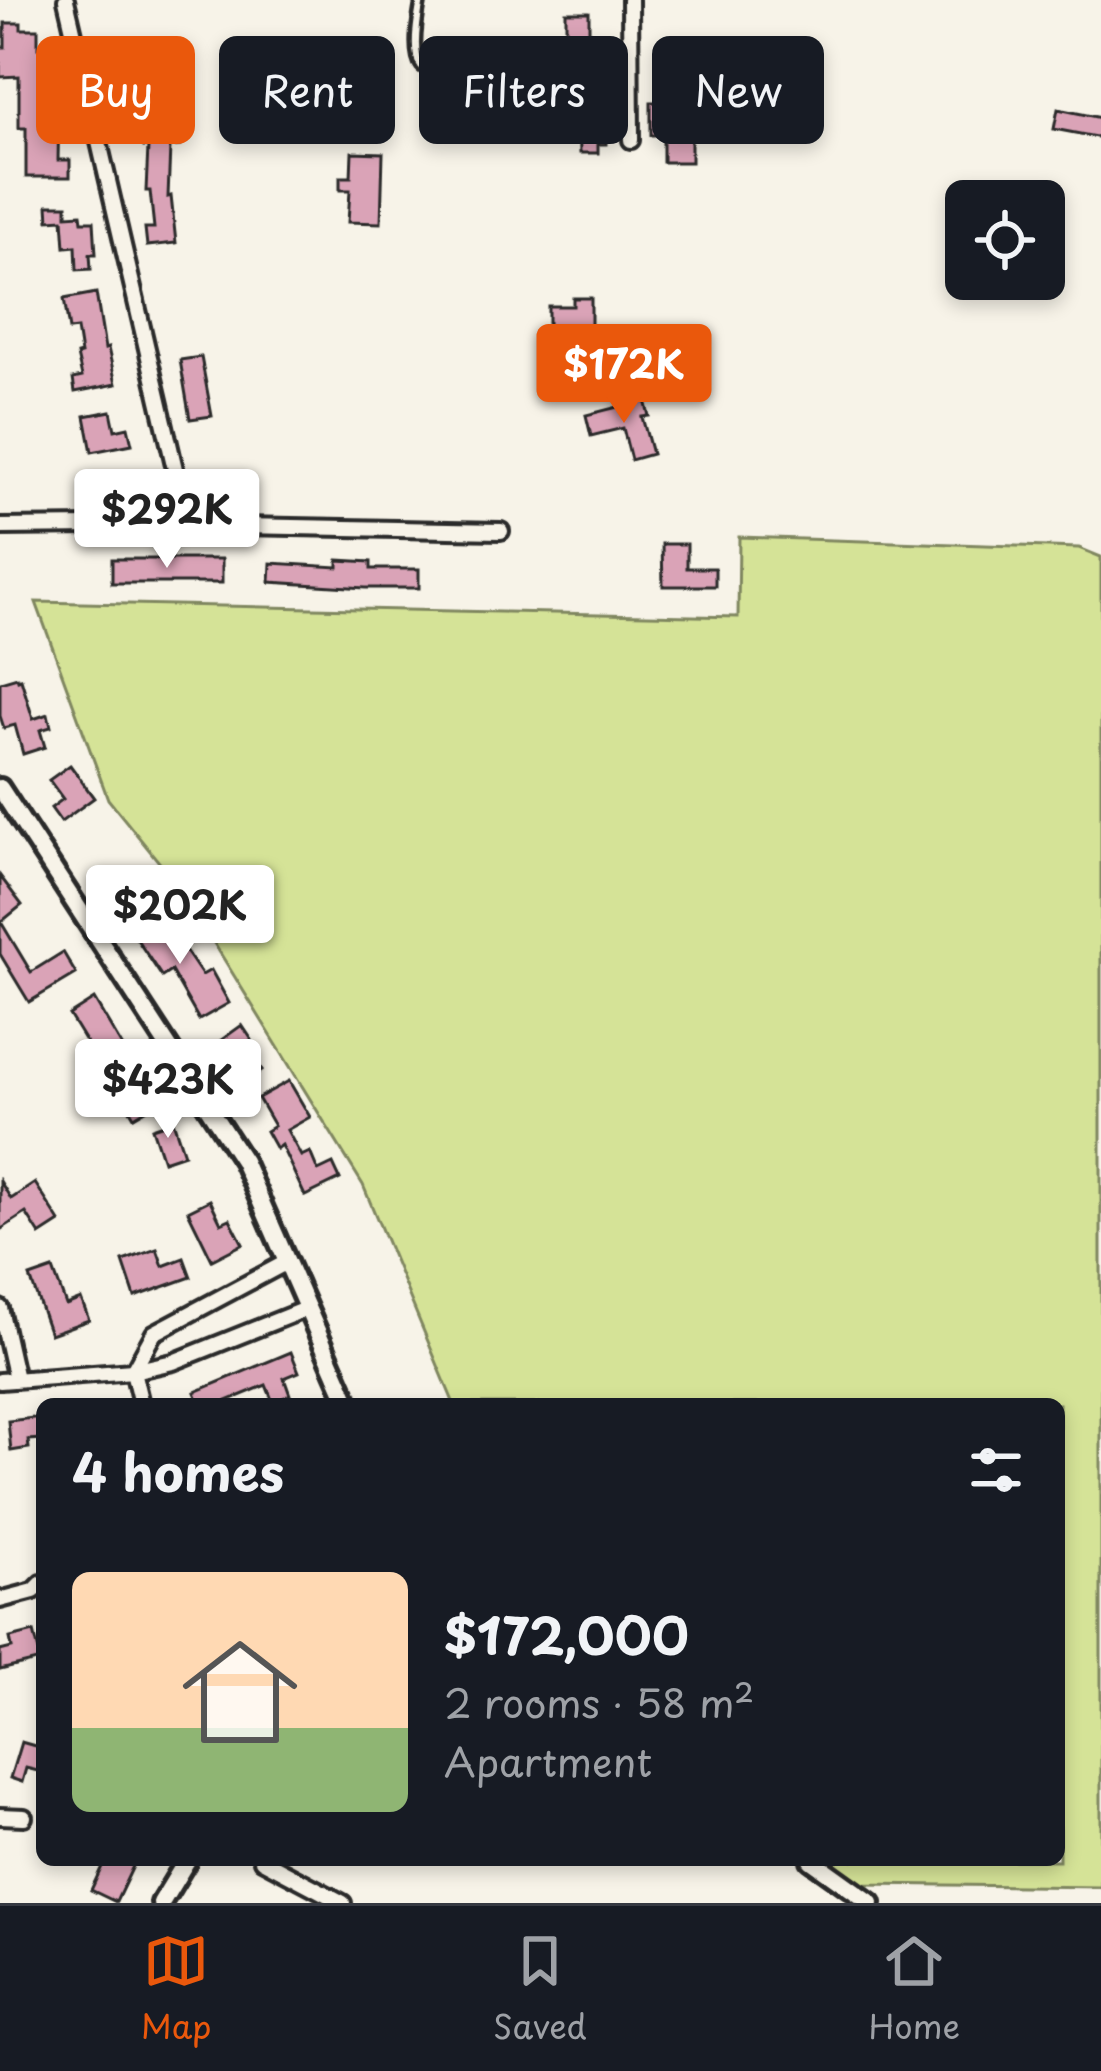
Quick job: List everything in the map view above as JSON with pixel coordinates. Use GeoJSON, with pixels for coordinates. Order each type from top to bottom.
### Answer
{"type":"FeatureCollection","features":[{"type":"Feature","properties":{"kind":"street"},"geometry":{"type":"LineString","coordinates":[[66,0],[188,525]]}},
{"type":"Feature","properties":{"kind":"street"},"geometry":{"type":"LineString","coordinates":[[630,0],[631,140]]}},
{"type":"Feature","properties":{"kind":"street"},"geometry":{"type":"LineString","coordinates":[[0,527],[501,531]]}},
{"type":"Feature","properties":{"kind":"street"},"geometry":{"type":"LineString","coordinates":[[0,788],[243,1160],[346,1398]]}},
{"type":"Feature","properties":{"kind":"street"},"geometry":{"type":"LineString","coordinates":[[140,1398],[134,1371],[154,1333],[287,1262]]}},
{"type":"Feature","properties":{"kind":"street"},"geometry":{"type":"LineString","coordinates":[[0,1308],[8,1380],[134,1371],[173,1362],[308,1308]]}},
{"type":"Feature","properties":{"kind":"street"},"geometry":{"type":"LineString","coordinates":[[0,1600],[36,1589]]}},
{"type":"Feature","properties":{"kind":"street"},"geometry":{"type":"LineString","coordinates":[[0,1816],[24,1817]]}},
{"type":"Feature","properties":{"kind":"street"},"geometry":{"type":"LineString","coordinates":[[161,1903],[183,1866]]}},
{"type":"Feature","properties":{"kind":"street"},"geometry":{"type":"LineString","coordinates":[[273,1866],[343,1903]]}},
{"type":"Feature","properties":{"kind":"street"},"geometry":{"type":"LineString","coordinates":[[820,1866],[871,1903]]}},
{"type":"Feature","properties":{"kind":"lane"},"geometry":{"type":"LineString","coordinates":[[421,0],[418,57],[431,73],[491,77],[630,71]]}},
{"type":"Feature","properties":{"kind":"green space"},"geometry":{"type":"Polygon","coordinates":[[[739,537],[1079,548],[1101,557],[1101,1887],[863,1884],[837,1866],[1065,1866],[1065,1398],[452,1398],[363,1185],[180,888],[108,799],[36,602],[738,617],[739,537]]]}},
{"type":"Feature","properties":{"kind":"building"},"geometry":{"type":"Polygon","coordinates":[[[566,12],[589,12],[589,36],[566,36],[566,12]]]}},
{"type":"Feature","properties":{"kind":"building"},"geometry":{"type":"Polygon","coordinates":[[[5,23],[38,29],[36,144],[58,144],[58,160],[70,160],[70,177],[26,177],[19,76],[0,77],[0,47],[5,47],[5,23]]]}},
{"type":"Feature","properties":{"kind":"building"},"geometry":{"type":"Polygon","coordinates":[[[1058,109],[1101,118],[1101,138],[1054,129],[1058,109]]]}},
{"type":"Feature","properties":{"kind":"building"},"geometry":{"type":"Polygon","coordinates":[[[181,144],[170,147],[168,197],[176,243],[147,246],[145,228],[154,228],[150,191],[146,191],[148,147],[144,147],[181,144]]]}},
{"type":"Feature","properties":{"kind":"building"},"geometry":{"type":"Polygon","coordinates":[[[580,144],[598,144],[598,153],[580,153],[580,144]]]}},
{"type":"Feature","properties":{"kind":"building"},"geometry":{"type":"Polygon","coordinates":[[[663,144],[691,144],[691,162],[663,162],[663,144]]]}},
{"type":"Feature","properties":{"kind":"building"},"geometry":{"type":"Polygon","coordinates":[[[352,152],[383,153],[381,223],[348,222],[350,190],[340,190],[340,177],[351,177],[352,152]]]}},
{"type":"Feature","properties":{"kind":"building"},"geometry":{"type":"Polygon","coordinates":[[[48,205],[67,205],[67,215],[81,214],[82,221],[94,221],[96,254],[90,254],[91,269],[77,270],[76,246],[65,247],[63,219],[49,220],[48,205]]]}},
{"type":"Feature","properties":{"kind":"building"},"geometry":{"type":"Polygon","coordinates":[[[96,293],[116,384],[75,392],[73,379],[82,377],[77,355],[81,354],[77,329],[69,330],[64,299],[96,293]]]}},
{"type":"Feature","properties":{"kind":"building"},"geometry":{"type":"Polygon","coordinates":[[[573,298],[591,298],[591,328],[548,328],[548,306],[573,306],[573,298]]]}},
{"type":"Feature","properties":{"kind":"building"},"geometry":{"type":"Polygon","coordinates":[[[201,357],[212,416],[190,419],[180,360],[201,357]]]}},
{"type":"Feature","properties":{"kind":"building"},"geometry":{"type":"Polygon","coordinates":[[[645,400],[649,416],[642,417],[652,454],[631,460],[623,428],[591,436],[586,415],[645,400]]]}},
{"type":"Feature","properties":{"kind":"building"},"geometry":{"type":"Polygon","coordinates":[[[111,411],[115,430],[128,427],[132,444],[92,452],[85,416],[111,411]]]}},
{"type":"Feature","properties":{"kind":"building"},"geometry":{"type":"Polygon","coordinates":[[[662,544],[687,544],[687,568],[715,568],[715,586],[663,586],[662,544]]]}},
{"type":"Feature","properties":{"kind":"building"},"geometry":{"type":"Polygon","coordinates":[[[112,559],[222,559],[222,583],[112,583],[112,559]]]}},
{"type":"Feature","properties":{"kind":"building"},"geometry":{"type":"Polygon","coordinates":[[[338,560],[371,562],[371,569],[419,569],[419,588],[270,582],[271,563],[338,567],[338,560]]]}},
{"type":"Feature","properties":{"kind":"building"},"geometry":{"type":"Polygon","coordinates":[[[17,677],[33,719],[48,714],[51,727],[40,730],[45,747],[23,754],[15,725],[4,728],[0,716],[0,682],[17,677]]]}},
{"type":"Feature","properties":{"kind":"building"},"geometry":{"type":"Polygon","coordinates":[[[70,765],[94,798],[61,822],[51,808],[63,799],[49,780],[70,765]]]}},
{"type":"Feature","properties":{"kind":"building"},"geometry":{"type":"Polygon","coordinates":[[[0,876],[22,905],[1,922],[31,972],[63,952],[76,974],[29,1002],[0,954],[0,876]]]}},
{"type":"Feature","properties":{"kind":"building"},"geometry":{"type":"Polygon","coordinates":[[[160,913],[202,975],[211,970],[229,1003],[199,1020],[171,971],[162,977],[132,932],[160,913]]]}},
{"type":"Feature","properties":{"kind":"building"},"geometry":{"type":"Polygon","coordinates":[[[94,999],[156,1104],[134,1117],[120,1093],[110,1099],[100,1082],[107,1077],[69,1015],[94,999]]]}},
{"type":"Feature","properties":{"kind":"building"},"geometry":{"type":"Polygon","coordinates":[[[242,1025],[252,1040],[245,1045],[262,1070],[238,1088],[210,1048],[242,1025]]]}},
{"type":"Feature","properties":{"kind":"building"},"geometry":{"type":"Polygon","coordinates":[[[289,1081],[310,1117],[287,1130],[301,1156],[310,1152],[318,1171],[333,1164],[340,1179],[305,1196],[281,1145],[276,1149],[266,1131],[274,1126],[258,1098],[289,1081]]]}},
{"type":"Feature","properties":{"kind":"building"},"geometry":{"type":"Polygon","coordinates":[[[173,1121],[184,1154],[163,1161],[152,1128],[173,1121]]]}},
{"type":"Feature","properties":{"kind":"building"},"geometry":{"type":"Polygon","coordinates":[[[0,1181],[11,1199],[35,1183],[60,1222],[40,1235],[26,1213],[0,1230],[0,1181]]]}},
{"type":"Feature","properties":{"kind":"building"},"geometry":{"type":"Polygon","coordinates":[[[210,1200],[221,1223],[230,1219],[243,1244],[212,1260],[188,1211],[210,1200]]]}},
{"type":"Feature","properties":{"kind":"building"},"geometry":{"type":"Polygon","coordinates":[[[157,1249],[163,1266],[184,1258],[191,1277],[135,1297],[123,1261],[157,1249]]]}},
{"type":"Feature","properties":{"kind":"building"},"geometry":{"type":"Polygon","coordinates":[[[53,1269],[66,1305],[81,1299],[89,1320],[50,1334],[30,1277],[53,1269]]]}},
{"type":"Feature","properties":{"kind":"building"},"geometry":{"type":"Polygon","coordinates":[[[291,1352],[299,1372],[284,1378],[290,1395],[283,1398],[271,1398],[266,1385],[235,1398],[198,1398],[195,1392],[291,1352]]]}},
{"type":"Feature","properties":{"kind":"building"},"geometry":{"type":"Polygon","coordinates":[[[36,1418],[36,1439],[28,1440],[29,1448],[11,1451],[8,1421],[36,1418]]]}},
{"type":"Feature","properties":{"kind":"building"},"geometry":{"type":"Polygon","coordinates":[[[34,1632],[36,1661],[0,1670],[0,1651],[12,1648],[10,1638],[34,1632]]]}},
{"type":"Feature","properties":{"kind":"building"},"geometry":{"type":"Polygon","coordinates":[[[21,1742],[36,1746],[36,1770],[26,1768],[22,1782],[10,1778],[21,1742]]]}},
{"type":"Feature","properties":{"kind":"building"},"geometry":{"type":"Polygon","coordinates":[[[102,1866],[133,1866],[116,1902],[91,1890],[102,1866]]]}}]}
